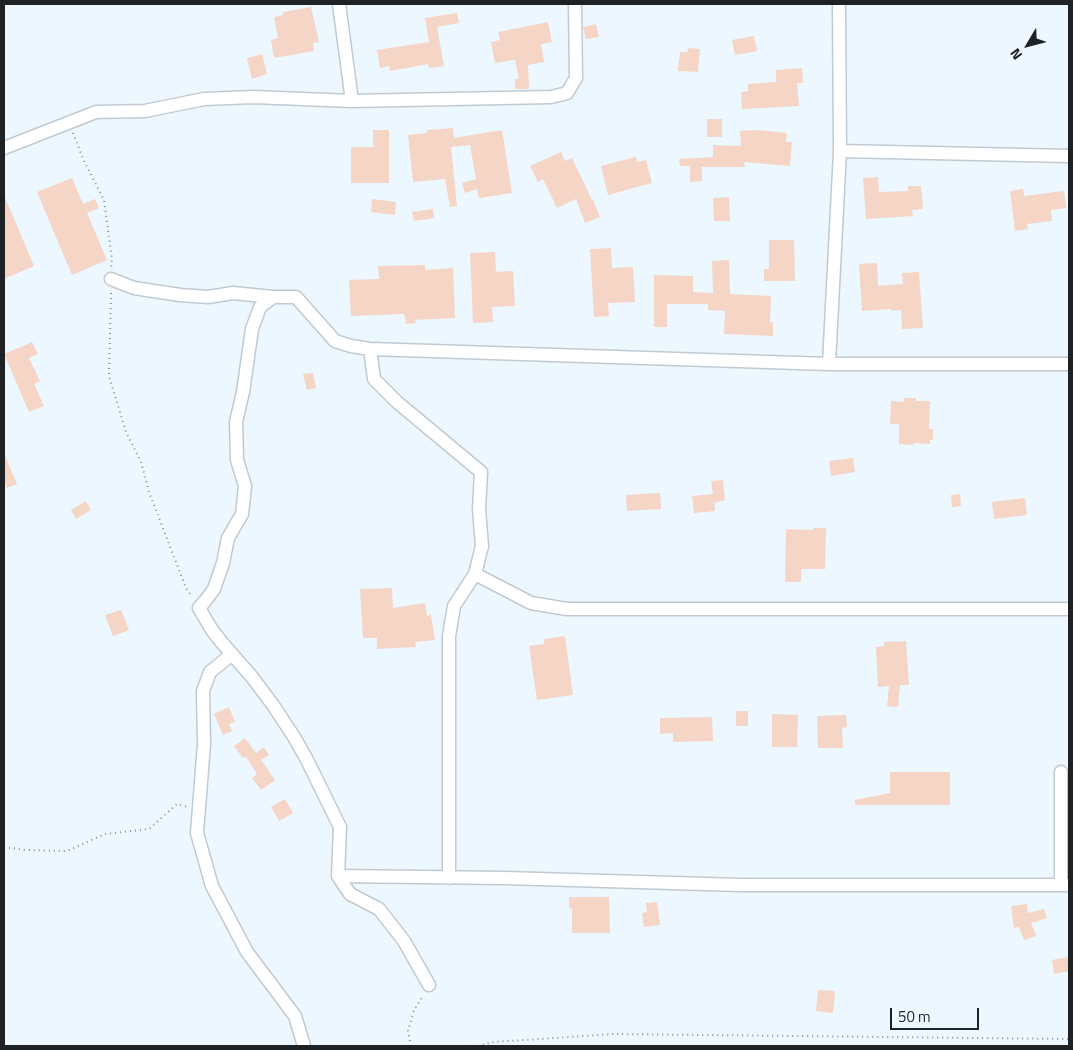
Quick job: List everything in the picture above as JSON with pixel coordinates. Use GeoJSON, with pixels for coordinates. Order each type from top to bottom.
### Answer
{"type":"FeatureCollection","features":[{"type":"Feature","properties":{"kind":"street"},"geometry":{"type":"LineString","coordinates":[[340,4],[352,101]]}},
{"type":"Feature","properties":{"kind":"street"},"geometry":{"type":"LineString","coordinates":[[4,148],[96,112],[145,110],[204,99],[253,97],[352,101],[550,97],[567,93],[576,78],[575,4]]}},
{"type":"Feature","properties":{"kind":"street"},"geometry":{"type":"LineString","coordinates":[[829,364],[840,151],[839,4]]}},
{"type":"Feature","properties":{"kind":"street"},"geometry":{"type":"LineString","coordinates":[[840,151],[1069,156]]}},
{"type":"Feature","properties":{"kind":"street"},"geometry":{"type":"LineString","coordinates":[[111,279],[134,288],[180,295],[208,297],[233,293],[272,297],[296,297],[335,341],[370,349],[829,364],[1069,364]]}},
{"type":"Feature","properties":{"kind":"street"},"geometry":{"type":"LineString","coordinates":[[272,297],[260,307],[252,328],[243,392],[236,422],[237,460],[245,486],[242,514],[228,538],[223,563],[214,589],[198,608],[231,655],[252,677],[268,698],[306,758],[340,827],[338,876],[350,894],[379,910],[404,941],[430,985]]}},
{"type":"Feature","properties":{"kind":"street"},"geometry":{"type":"LineString","coordinates":[[370,349],[374,379],[396,402],[481,472],[479,509],[482,546],[476,574],[454,606],[449,636],[450,878]]}},
{"type":"Feature","properties":{"kind":"street"},"geometry":{"type":"LineString","coordinates":[[476,574],[531,603],[567,609],[1069,609]]}},
{"type":"Feature","properties":{"kind":"street"},"geometry":{"type":"LineString","coordinates":[[231,655],[210,672],[203,691],[204,744],[197,833],[212,886],[247,952],[295,1016],[304,1046]]}},
{"type":"Feature","properties":{"kind":"street"},"geometry":{"type":"LineString","coordinates":[[338,876],[505,878],[740,885],[1065,886],[1061,772]]}},
{"type":"Feature","properties":{"kind":"path"},"geometry":{"type":"LineString","coordinates":[[68,123],[84,161],[104,200],[112,259],[109,376],[126,432],[141,462],[149,492],[186,588],[198,608]]}},
{"type":"Feature","properties":{"kind":"path"},"geometry":{"type":"LineString","coordinates":[[4,847],[25,850],[67,851],[105,834],[149,828],[177,804],[199,809]]}},
{"type":"Feature","properties":{"kind":"path"},"geometry":{"type":"LineString","coordinates":[[411,1046],[408,1031],[414,1010],[430,985]]}},
{"type":"Feature","properties":{"kind":"path"},"geometry":{"type":"LineString","coordinates":[[478,1046],[494,1042],[614,1034],[1069,1039]]}},
{"type":"Feature","properties":{"kind":"building"},"geometry":{"type":"Polygon","coordinates":[[[311,7],[319,42],[313,43],[314,51],[274,58],[271,40],[278,38],[274,17],[283,15],[283,12],[311,7]]]}},
{"type":"Feature","properties":{"kind":"building"},"geometry":{"type":"Polygon","coordinates":[[[457,13],[459,23],[437,27],[444,66],[429,68],[428,64],[390,71],[389,66],[380,68],[377,50],[429,42],[425,18],[457,13]]]}},
{"type":"Feature","properties":{"kind":"building"},"geometry":{"type":"Polygon","coordinates":[[[548,22],[552,42],[541,44],[544,62],[528,65],[529,89],[515,89],[515,79],[519,79],[515,60],[495,63],[491,42],[500,40],[498,32],[548,22]]]}},
{"type":"Feature","properties":{"kind":"building"},"geometry":{"type":"Polygon","coordinates":[[[596,24],[599,37],[586,39],[583,27],[596,24]]]}},
{"type":"Feature","properties":{"kind":"building"},"geometry":{"type":"Polygon","coordinates":[[[754,36],[757,51],[735,55],[732,40],[754,36]]]}},
{"type":"Feature","properties":{"kind":"building"},"geometry":{"type":"Polygon","coordinates":[[[688,48],[700,49],[698,72],[678,71],[680,52],[687,52],[688,48]]]}},
{"type":"Feature","properties":{"kind":"building"},"geometry":{"type":"Polygon","coordinates":[[[262,54],[267,74],[252,79],[247,58],[262,54]]]}},
{"type":"Feature","properties":{"kind":"building"},"geometry":{"type":"Polygon","coordinates":[[[802,68],[803,83],[797,83],[799,106],[742,109],[741,92],[748,91],[748,84],[776,82],[776,70],[802,68]]]}},
{"type":"Feature","properties":{"kind":"building"},"geometry":{"type":"Polygon","coordinates":[[[707,119],[722,119],[722,137],[707,137],[707,119]]]}},
{"type":"Feature","properties":{"kind":"building"},"geometry":{"type":"Polygon","coordinates":[[[453,128],[454,138],[502,130],[512,193],[479,198],[477,189],[465,193],[462,183],[476,179],[470,145],[451,147],[457,206],[450,207],[445,179],[413,182],[408,135],[427,133],[427,130],[453,128]]]}},
{"type":"Feature","properties":{"kind":"building"},"geometry":{"type":"Polygon","coordinates":[[[373,130],[389,130],[389,183],[351,183],[351,147],[373,147],[373,130]]]}},
{"type":"Feature","properties":{"kind":"building"},"geometry":{"type":"Polygon","coordinates":[[[755,130],[787,133],[786,142],[792,142],[790,166],[744,162],[745,167],[702,167],[702,181],[690,182],[690,166],[680,166],[679,159],[713,157],[713,145],[741,146],[740,131],[755,130]]]}},
{"type":"Feature","properties":{"kind":"building"},"geometry":{"type":"Polygon","coordinates":[[[561,152],[565,161],[572,158],[600,217],[585,223],[576,199],[557,208],[543,179],[538,182],[530,166],[561,152]]]}},
{"type":"Feature","properties":{"kind":"building"},"geometry":{"type":"Polygon","coordinates":[[[636,157],[637,162],[646,160],[652,183],[608,195],[601,166],[636,157]]]}},
{"type":"Feature","properties":{"kind":"building"},"geometry":{"type":"Polygon","coordinates":[[[878,177],[879,192],[908,191],[908,186],[921,186],[923,209],[912,210],[913,216],[866,219],[863,178],[878,177]]]}},
{"type":"Feature","properties":{"kind":"building"},"geometry":{"type":"Polygon","coordinates":[[[72,178],[83,204],[95,199],[99,208],[87,213],[107,260],[72,275],[37,192],[72,178]]]}},
{"type":"Feature","properties":{"kind":"building"},"geometry":{"type":"Polygon","coordinates":[[[1023,189],[1024,196],[1064,191],[1066,208],[1051,210],[1052,221],[1027,224],[1028,229],[1015,231],[1010,191],[1023,189]]]}},
{"type":"Feature","properties":{"kind":"building"},"geometry":{"type":"Polygon","coordinates":[[[4,195],[34,266],[4,279],[4,195]]]}},
{"type":"Feature","properties":{"kind":"building"},"geometry":{"type":"Polygon","coordinates":[[[729,197],[730,221],[714,221],[713,198],[729,197]]]}},
{"type":"Feature","properties":{"kind":"building"},"geometry":{"type":"Polygon","coordinates":[[[372,199],[396,202],[395,215],[371,212],[372,199]]]}},
{"type":"Feature","properties":{"kind":"building"},"geometry":{"type":"Polygon","coordinates":[[[433,209],[434,218],[414,221],[412,212],[433,209]]]}},
{"type":"Feature","properties":{"kind":"building"},"geometry":{"type":"Polygon","coordinates":[[[769,240],[794,240],[795,281],[764,281],[764,269],[769,269],[769,240]]]}},
{"type":"Feature","properties":{"kind":"building"},"geometry":{"type":"Polygon","coordinates":[[[611,248],[612,268],[633,267],[635,302],[608,303],[609,316],[594,317],[590,249],[611,248]]]}},
{"type":"Feature","properties":{"kind":"building"},"geometry":{"type":"Polygon","coordinates":[[[495,252],[496,272],[513,271],[515,306],[492,307],[493,322],[473,323],[470,253],[495,252]]]}},
{"type":"Feature","properties":{"kind":"building"},"geometry":{"type":"Polygon","coordinates":[[[729,260],[730,294],[771,296],[770,322],[773,322],[773,336],[724,334],[725,311],[708,310],[708,304],[667,304],[667,327],[654,327],[654,275],[693,276],[693,292],[713,293],[712,261],[729,260]]]}},
{"type":"Feature","properties":{"kind":"building"},"geometry":{"type":"Polygon","coordinates":[[[877,263],[878,286],[903,284],[902,273],[919,272],[923,328],[902,329],[901,310],[862,311],[859,264],[877,263]]]}},
{"type":"Feature","properties":{"kind":"building"},"geometry":{"type":"Polygon","coordinates":[[[425,265],[425,270],[453,268],[455,318],[415,320],[416,323],[406,324],[404,314],[351,316],[349,280],[379,279],[378,266],[425,265]]]}},
{"type":"Feature","properties":{"kind":"building"},"geometry":{"type":"Polygon","coordinates":[[[32,342],[38,354],[29,358],[40,381],[34,384],[44,406],[29,412],[4,354],[32,342]]]}},
{"type":"Feature","properties":{"kind":"building"},"geometry":{"type":"Polygon","coordinates":[[[313,373],[316,388],[307,390],[303,374],[313,373]]]}},
{"type":"Feature","properties":{"kind":"building"},"geometry":{"type":"Polygon","coordinates":[[[904,398],[916,398],[916,401],[930,401],[929,429],[933,429],[933,440],[930,440],[930,444],[899,444],[899,424],[890,424],[891,401],[904,402],[904,398]]]}},
{"type":"Feature","properties":{"kind":"building"},"geometry":{"type":"Polygon","coordinates":[[[4,453],[17,484],[7,488],[4,479],[4,453]]]}},
{"type":"Feature","properties":{"kind":"building"},"geometry":{"type":"Polygon","coordinates":[[[853,458],[855,472],[831,476],[829,461],[853,458]]]}},
{"type":"Feature","properties":{"kind":"building"},"geometry":{"type":"Polygon","coordinates":[[[723,480],[725,500],[714,503],[715,511],[694,513],[692,496],[713,494],[711,481],[723,480]]]}},
{"type":"Feature","properties":{"kind":"building"},"geometry":{"type":"Polygon","coordinates":[[[660,493],[661,509],[627,511],[626,495],[660,493]]]}},
{"type":"Feature","properties":{"kind":"building"},"geometry":{"type":"Polygon","coordinates":[[[960,494],[961,506],[952,507],[951,495],[960,494]]]}},
{"type":"Feature","properties":{"kind":"building"},"geometry":{"type":"Polygon","coordinates":[[[1025,498],[1027,515],[994,519],[992,502],[1025,498]]]}},
{"type":"Feature","properties":{"kind":"building"},"geometry":{"type":"Polygon","coordinates":[[[86,501],[91,510],[76,519],[71,510],[86,501]]]}},
{"type":"Feature","properties":{"kind":"building"},"geometry":{"type":"Polygon","coordinates":[[[813,528],[826,528],[825,569],[801,569],[801,582],[785,582],[786,529],[813,530],[813,528]]]}},
{"type":"Feature","properties":{"kind":"building"},"geometry":{"type":"Polygon","coordinates":[[[392,588],[393,608],[425,603],[427,616],[431,615],[435,640],[415,642],[416,647],[377,649],[377,638],[363,638],[360,589],[392,588]]]}},
{"type":"Feature","properties":{"kind":"building"},"geometry":{"type":"Polygon","coordinates":[[[121,610],[129,630],[113,636],[105,615],[121,610]]]}},
{"type":"Feature","properties":{"kind":"building"},"geometry":{"type":"Polygon","coordinates":[[[565,636],[573,695],[537,700],[529,646],[544,644],[544,639],[565,636]]]}},
{"type":"Feature","properties":{"kind":"building"},"geometry":{"type":"Polygon","coordinates":[[[906,641],[909,685],[900,685],[898,707],[887,706],[889,686],[878,687],[876,647],[884,646],[884,642],[906,641]]]}},
{"type":"Feature","properties":{"kind":"building"},"geometry":{"type":"Polygon","coordinates":[[[229,707],[235,722],[229,724],[232,731],[223,735],[214,714],[229,707]]]}},
{"type":"Feature","properties":{"kind":"building"},"geometry":{"type":"Polygon","coordinates":[[[736,711],[748,711],[748,726],[736,726],[736,711]]]}},
{"type":"Feature","properties":{"kind":"building"},"geometry":{"type":"Polygon","coordinates":[[[772,714],[798,715],[797,747],[772,747],[772,714]]]}},
{"type":"Feature","properties":{"kind":"building"},"geometry":{"type":"Polygon","coordinates":[[[846,715],[847,727],[842,728],[843,748],[818,748],[817,716],[846,715]]]}},
{"type":"Feature","properties":{"kind":"building"},"geometry":{"type":"Polygon","coordinates":[[[712,717],[713,741],[673,742],[673,733],[660,734],[660,718],[712,717]]]}},
{"type":"Feature","properties":{"kind":"building"},"geometry":{"type":"Polygon","coordinates":[[[245,738],[256,753],[264,747],[269,755],[261,760],[275,780],[261,790],[252,778],[257,774],[246,757],[243,758],[234,746],[245,738]]]}},
{"type":"Feature","properties":{"kind":"building"},"geometry":{"type":"Polygon","coordinates":[[[890,772],[950,772],[950,805],[855,805],[855,800],[890,793],[890,772]]]}},
{"type":"Feature","properties":{"kind":"building"},"geometry":{"type":"Polygon","coordinates":[[[285,799],[293,813],[279,821],[271,807],[285,799]]]}},
{"type":"Feature","properties":{"kind":"building"},"geometry":{"type":"Polygon","coordinates":[[[569,897],[609,897],[610,933],[572,933],[572,909],[569,908],[569,897]]]}},
{"type":"Feature","properties":{"kind":"building"},"geometry":{"type":"Polygon","coordinates":[[[657,902],[660,925],[644,927],[642,913],[647,912],[646,903],[657,902]]]}},
{"type":"Feature","properties":{"kind":"building"},"geometry":{"type":"Polygon","coordinates":[[[1027,904],[1028,913],[1044,909],[1047,918],[1031,923],[1036,936],[1024,940],[1019,927],[1014,928],[1011,906],[1027,904]]]}},
{"type":"Feature","properties":{"kind":"building"},"geometry":{"type":"Polygon","coordinates":[[[1069,957],[1069,971],[1054,974],[1052,960],[1069,957]]]}},
{"type":"Feature","properties":{"kind":"building"},"geometry":{"type":"Polygon","coordinates":[[[818,990],[835,991],[833,1013],[816,1011],[818,990]]]}}]}
